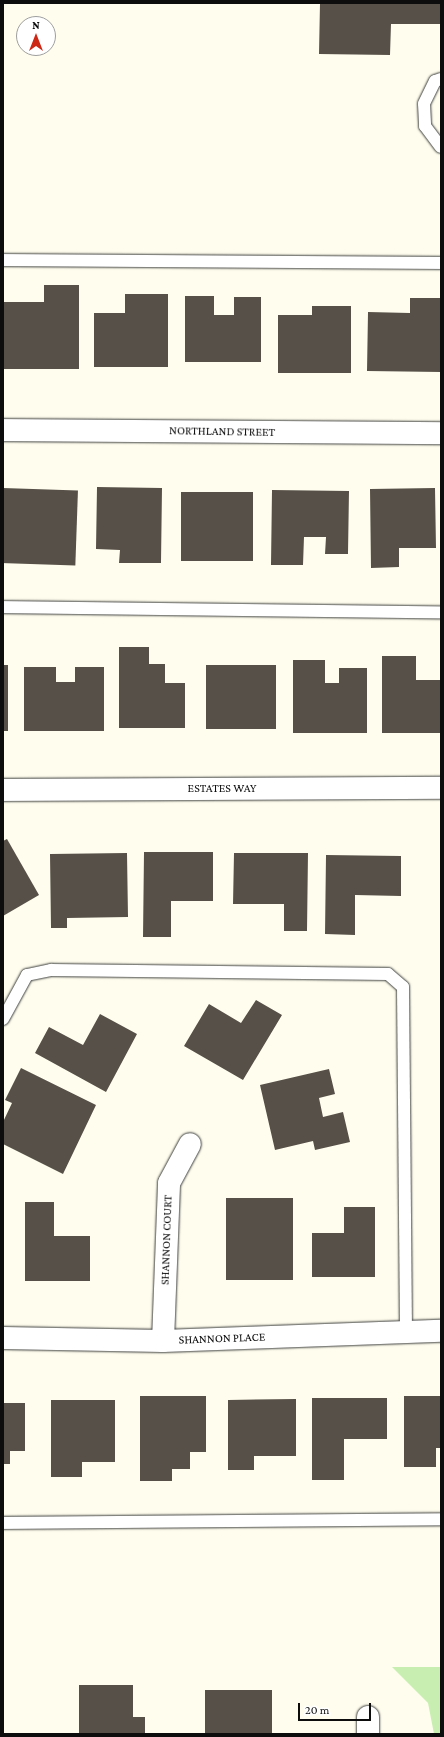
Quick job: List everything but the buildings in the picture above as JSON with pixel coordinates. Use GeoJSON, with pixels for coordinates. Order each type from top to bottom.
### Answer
{"type":"FeatureCollection","features":[{"type":"Feature","properties":{"kind":"street","name":"NORTHLAND STREET"},"geometry":{"type":"LineString","coordinates":[[3,430],[441,433]]}},
{"type":"Feature","properties":{"kind":"street","name":"ESTATES WAY"},"geometry":{"type":"LineString","coordinates":[[3,790],[441,788]]}},
{"type":"Feature","properties":{"kind":"street","name":"SHANNON COURT"},"geometry":{"type":"LineString","coordinates":[[163,1341],[169,1183],[190,1144]]}},
{"type":"Feature","properties":{"kind":"street","name":"SHANNON PLACE"},"geometry":{"type":"LineString","coordinates":[[3,1338],[163,1341],[441,1331]]}},
{"type":"Feature","properties":{"kind":"lane"},"geometry":{"type":"LineString","coordinates":[[441,79],[435,81],[424,104],[425,126],[441,147]]}},
{"type":"Feature","properties":{"kind":"lane"},"geometry":{"type":"LineString","coordinates":[[3,260],[441,263]]}},
{"type":"Feature","properties":{"kind":"lane"},"geometry":{"type":"LineString","coordinates":[[3,607],[441,612]]}},
{"type":"Feature","properties":{"kind":"lane"},"geometry":{"type":"LineString","coordinates":[[3,1019],[27,975],[51,970],[388,974],[403,987],[406,1332]]}},
{"type":"Feature","properties":{"kind":"lane"},"geometry":{"type":"LineString","coordinates":[[3,1524],[441,1519]]}},
{"type":"Feature","properties":{"kind":"green space"},"geometry":{"type":"Polygon","coordinates":[[[392,1667],[441,1667],[441,1734],[434,1734],[428,1703],[392,1667]]]}}]}
